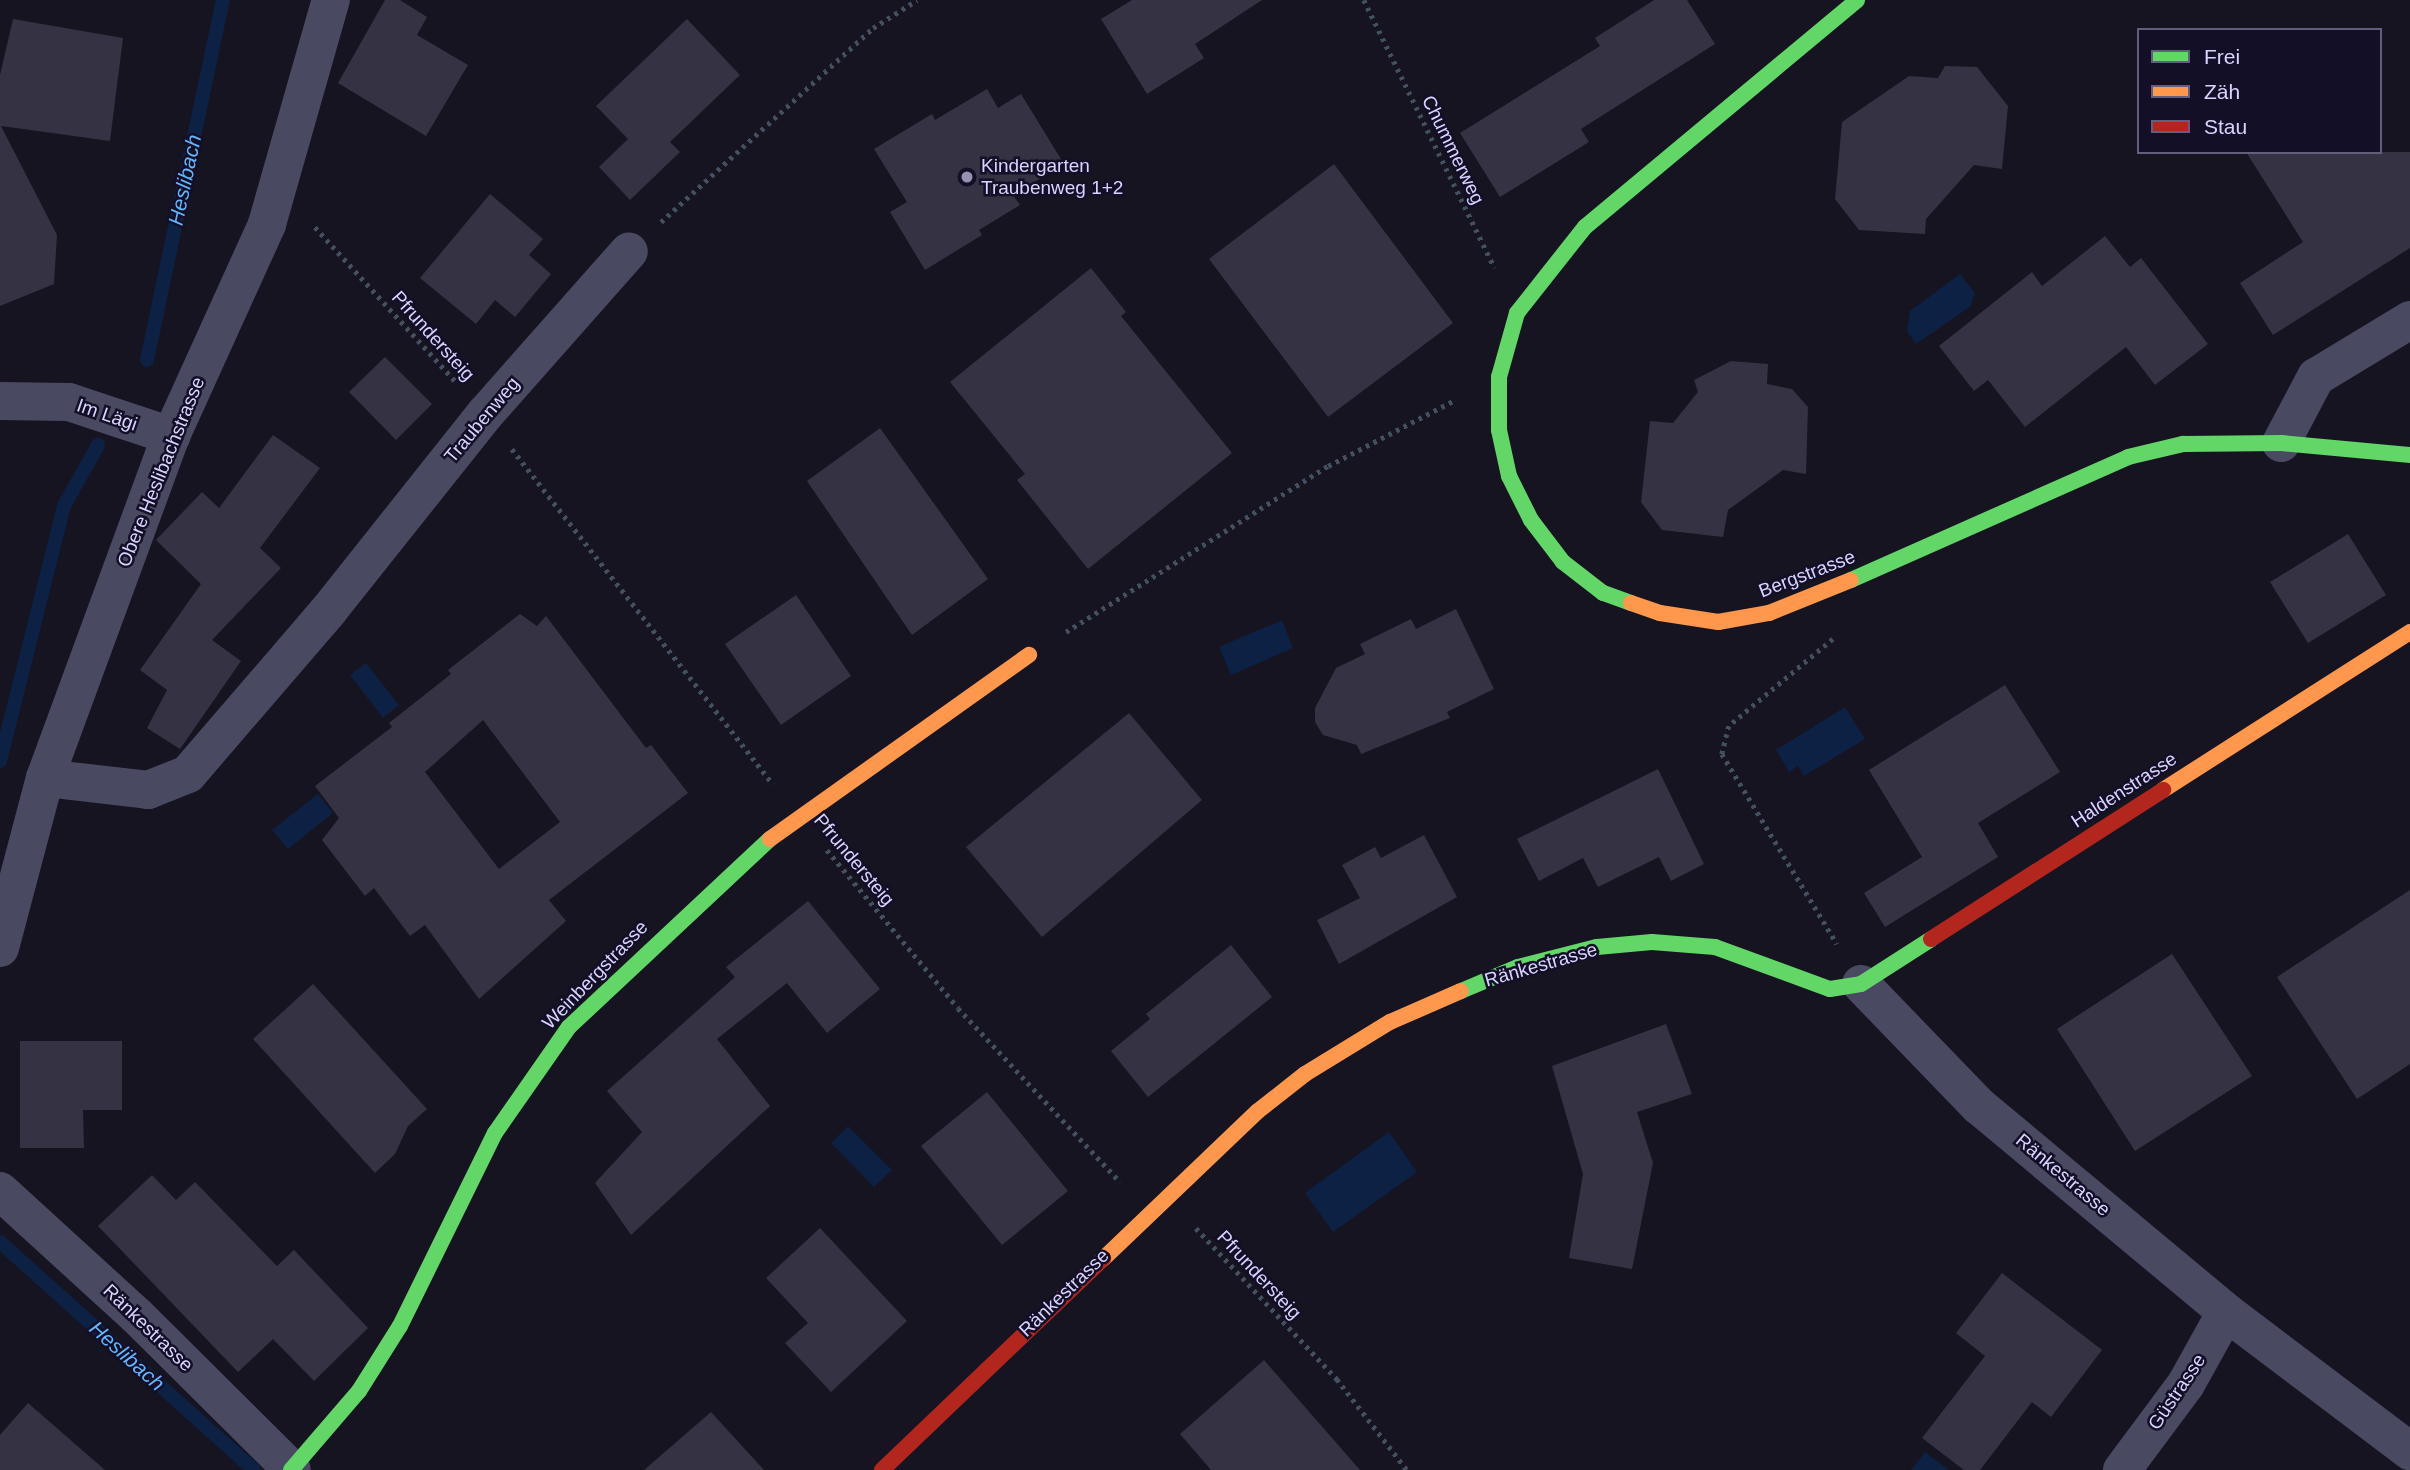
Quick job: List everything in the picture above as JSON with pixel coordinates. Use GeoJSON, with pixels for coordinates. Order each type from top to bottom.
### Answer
{"type":"FeatureCollection","features":[{"type":"Feature","properties":{"kind":"street","name":"Obere Heslibachstrasse"},"geometry":{"type":"LineString","coordinates":[[0,948],[45,778],[171,436],[267,224],[331,0]]}},
{"type":"Feature","properties":{"kind":"street","name":"Bergstrasse"},"geometry":{"type":"LineString","coordinates":[[1857,0],[1585,227],[1517,313],[1499,377],[1499,430],[1509,476],[1531,520],[1563,562],[1603,593],[1660,613],[1718,622],[1769,613],[1813,597],[2128,457],[2183,444],[2281,443],[2410,456]]}},
{"type":"Feature","properties":{"kind":"street","name":"Traubenweg"},"geometry":{"type":"LineString","coordinates":[[45,778],[148,790],[188,774],[330,610],[485,414],[629,251]]}},
{"type":"Feature","properties":{"kind":"street"},"geometry":{"type":"LineString","coordinates":[[2281,443],[2316,377],[2410,320]]}},
{"type":"Feature","properties":{"kind":"street","name":"Im Lägi"},"geometry":{"type":"LineString","coordinates":[[0,401],[69,402],[171,436]]}},
{"type":"Feature","properties":{"kind":"street","name":"Haldenstrasse"},"geometry":{"type":"LineString","coordinates":[[1861,984],[2410,632]]}},
{"type":"Feature","properties":{"kind":"street","name":"Weinbergstrasse"},"geometry":{"type":"LineString","coordinates":[[292,1470],[359,1391],[400,1326],[495,1133],[569,1027],[741,861],[1030,655]]}},
{"type":"Feature","properties":{"kind":"street","name":"Ränkestrasse"},"geometry":{"type":"LineString","coordinates":[[882,1470],[1165,1195],[1305,1074],[1390,1021],[1518,967],[1597,947],[1652,942],[1715,947],[1829,989],[1861,984],[1979,1106],[2227,1312],[2410,1451]]}},
{"type":"Feature","properties":{"kind":"street","name":"Ränkestrasse"},"geometry":{"type":"LineString","coordinates":[[0,1191],[137,1316],[292,1470]]}},
{"type":"Feature","properties":{"kind":"street","name":"Güstrasse"},"geometry":{"type":"LineString","coordinates":[[2122,1470],[2186,1384],[2227,1312]]}},
{"type":"Feature","properties":{"kind":"path"},"geometry":{"type":"LineString","coordinates":[[629,251],[873,28],[917,0]]}},
{"type":"Feature","properties":{"kind":"path","name":"Chummerweg"},"geometry":{"type":"LineString","coordinates":[[1364,0],[1517,313]]}},
{"type":"Feature","properties":{"kind":"path","name":"Pfrundersteig"},"geometry":{"type":"LineString","coordinates":[[315,228],[485,414],[800,817],[958,1008],[1123,1185],[1165,1195],[1337,1379],[1407,1470]]}},
{"type":"Feature","properties":{"kind":"path"},"geometry":{"type":"LineString","coordinates":[[1030,655],[1328,466],[1499,377]]}},
{"type":"Feature","properties":{"kind":"path"},"geometry":{"type":"LineString","coordinates":[[1813,597],[1835,638],[1729,726],[1722,754],[1861,984]]}},
{"type":"Feature","properties":{"kind":"water"},"geometry":{"type":"Polygon","coordinates":[[[1960,274],[1975,293],[1971,306],[1916,344],[1907,331],[1910,311],[1960,274]]]}},
{"type":"Feature","properties":{"kind":"water"},"geometry":{"type":"Polygon","coordinates":[[[1282,620],[1293,648],[1231,675],[1219,647],[1282,620]]]}},
{"type":"Feature","properties":{"kind":"water"},"geometry":{"type":"Polygon","coordinates":[[[366,663],[399,705],[383,718],[350,675],[366,663]]]}},
{"type":"Feature","properties":{"kind":"water"},"geometry":{"type":"Polygon","coordinates":[[[1845,707],[1865,739],[1804,776],[1798,766],[1789,772],[1776,750],[1845,707]]]}},
{"type":"Feature","properties":{"kind":"water"},"geometry":{"type":"Polygon","coordinates":[[[318,794],[333,813],[288,849],[272,830],[318,794]]]}},
{"type":"Feature","properties":{"kind":"water"},"geometry":{"type":"Polygon","coordinates":[[[848,1126],[892,1170],[874,1187],[831,1143],[848,1126]]]}},
{"type":"Feature","properties":{"kind":"water"},"geometry":{"type":"Polygon","coordinates":[[[1389,1132],[1417,1172],[1333,1232],[1305,1193],[1389,1132]]]}},
{"type":"Feature","properties":{"kind":"water"},"geometry":{"type":"Polygon","coordinates":[[[1925,1452],[1948,1469],[1911,1470],[1925,1452]]]}},
{"type":"Feature","properties":{"kind":"building"},"geometry":{"type":"Polygon","coordinates":[[[385,0],[400,0],[427,17],[417,35],[468,65],[426,136],[338,83],[385,0]]]}},
{"type":"Feature","properties":{"kind":"building"},"geometry":{"type":"Polygon","coordinates":[[[1132,0],[1262,0],[1195,44],[1204,58],[1147,94],[1101,19],[1132,0]]]}},
{"type":"Feature","properties":{"kind":"building"},"geometry":{"type":"Polygon","coordinates":[[[1654,0],[1687,0],[1715,44],[1581,129],[1589,142],[1500,197],[1460,133],[1600,46],[1595,38],[1654,0]]]}},
{"type":"Feature","properties":{"kind":"building"},"geometry":{"type":"Polygon","coordinates":[[[13,19],[123,38],[110,141],[1,126],[57,235],[54,284],[0,306],[0,75],[13,19]]]}},
{"type":"Feature","properties":{"kind":"building"},"geometry":{"type":"Polygon","coordinates":[[[687,19],[740,75],[670,142],[680,152],[630,200],[599,167],[628,139],[596,106],[687,19]]]}},
{"type":"Feature","properties":{"kind":"building"},"geometry":{"type":"Polygon","coordinates":[[[1945,66],[1977,67],[2008,106],[2002,169],[1974,165],[1926,219],[1925,234],[1859,230],[1835,199],[1842,122],[1909,76],[1938,78],[1945,66]]]}},
{"type":"Feature","properties":{"kind":"building","name":"Kindergarten Traubenweg 1+2"},"geometry":{"type":"Polygon","coordinates":[[[987,89],[998,108],[1021,94],[1064,164],[1013,195],[1020,205],[979,230],[982,235],[925,270],[890,212],[907,202],[874,149],[932,114],[935,120],[987,89]]]}},
{"type":"Feature","properties":{"kind":"building"},"geometry":{"type":"Polygon","coordinates":[[[2410,152],[2410,248],[2273,335],[2240,283],[2303,242],[2247,154],[2410,152]]]}},
{"type":"Feature","properties":{"kind":"building"},"geometry":{"type":"Polygon","coordinates":[[[1334,164],[1453,323],[1328,417],[1209,259],[1334,164]]]}},
{"type":"Feature","properties":{"kind":"building"},"geometry":{"type":"Polygon","coordinates":[[[490,194],[543,239],[529,255],[551,274],[515,317],[495,300],[476,324],[420,278],[490,194]]]}},
{"type":"Feature","properties":{"kind":"building"},"geometry":{"type":"Polygon","coordinates":[[[2105,236],[2130,267],[2141,258],[2208,344],[2155,385],[2126,347],[2025,427],[1988,380],[1974,391],[1939,346],[2032,272],[2042,286],[2105,236]]]}},
{"type":"Feature","properties":{"kind":"building"},"geometry":{"type":"Polygon","coordinates":[[[1091,268],[1126,312],[1121,316],[1232,453],[1088,569],[1017,480],[1025,474],[950,382],[1091,268]]]}},
{"type":"Feature","properties":{"kind":"building"},"geometry":{"type":"Polygon","coordinates":[[[385,357],[432,404],[396,440],[349,392],[385,357]]]}},
{"type":"Feature","properties":{"kind":"building"},"geometry":{"type":"Polygon","coordinates":[[[1731,361],[1768,364],[1767,384],[1792,389],[1808,407],[1806,474],[1783,470],[1728,510],[1723,537],[1662,530],[1641,502],[1650,421],[1673,423],[1698,392],[1694,380],[1731,361]]]}},
{"type":"Feature","properties":{"kind":"building"},"geometry":{"type":"Polygon","coordinates":[[[880,428],[988,579],[912,635],[807,481],[880,428]]]}},
{"type":"Feature","properties":{"kind":"building"},"geometry":{"type":"Polygon","coordinates":[[[273,435],[320,468],[260,548],[281,568],[212,640],[241,661],[180,749],[147,728],[167,690],[140,670],[201,584],[156,540],[202,492],[219,508],[273,435]]]}},
{"type":"Feature","properties":{"kind":"building"},"geometry":{"type":"Polygon","coordinates":[[[2348,534],[2386,595],[2308,643],[2270,582],[2348,534]]]}},
{"type":"Feature","properties":{"kind":"building"},"geometry":{"type":"Polygon","coordinates":[[[796,595],[851,676],[781,725],[725,644],[796,595]]]}},
{"type":"Feature","properties":{"kind":"building"},"geometry":{"type":"Polygon","coordinates":[[[1456,609],[1494,689],[1447,712],[1450,718],[1361,754],[1357,745],[1323,735],[1315,722],[1315,708],[1336,668],[1365,654],[1360,644],[1411,619],[1416,629],[1456,609]]]}},
{"type":"Feature","properties":{"kind":"building"},"geometry":{"type":"Polygon","coordinates":[[[520,614],[537,626],[546,616],[646,748],[651,745],[688,793],[549,900],[566,921],[479,999],[425,925],[410,936],[374,888],[365,896],[322,840],[339,818],[315,786],[392,727],[389,723],[451,674],[448,670],[520,614]],[[483,720],[425,772],[499,869],[560,822],[483,720]]]}},
{"type":"Feature","properties":{"kind":"building"},"geometry":{"type":"Polygon","coordinates":[[[2005,685],[2060,772],[1978,823],[1998,857],[1885,927],[1864,893],[1922,857],[1869,770],[2005,685]]]}},
{"type":"Feature","properties":{"kind":"building"},"geometry":{"type":"Polygon","coordinates":[[[1129,713],[1202,800],[1042,937],[966,847],[1129,713]]]}},
{"type":"Feature","properties":{"kind":"building"},"geometry":{"type":"Polygon","coordinates":[[[1658,769],[1704,864],[1671,881],[1659,857],[1598,887],[1583,858],[1539,881],[1517,839],[1658,769]]]}},
{"type":"Feature","properties":{"kind":"building"},"geometry":{"type":"Polygon","coordinates":[[[1424,835],[1457,897],[1339,964],[1317,920],[1360,898],[1342,865],[1375,847],[1381,858],[1424,835]]]}},
{"type":"Feature","properties":{"kind":"building"},"geometry":{"type":"Polygon","coordinates":[[[2410,890],[2410,1064],[2357,1099],[2277,977],[2410,890]]]}},
{"type":"Feature","properties":{"kind":"building"},"geometry":{"type":"Polygon","coordinates":[[[808,901],[880,989],[827,1033],[787,983],[717,1039],[770,1106],[631,1235],[595,1183],[642,1132],[607,1091],[735,977],[726,967],[808,901]]]}},
{"type":"Feature","properties":{"kind":"building"},"geometry":{"type":"Polygon","coordinates":[[[1231,945],[1272,997],[1148,1097],[1111,1051],[1150,1019],[1146,1014],[1231,945]]]}},
{"type":"Feature","properties":{"kind":"building"},"geometry":{"type":"Polygon","coordinates":[[[2172,954],[2252,1076],[2135,1151],[2057,1029],[2172,954]]]}},
{"type":"Feature","properties":{"kind":"building"},"geometry":{"type":"Polygon","coordinates":[[[313,984],[427,1109],[408,1126],[395,1154],[375,1173],[253,1039],[313,984]]]}},
{"type":"Feature","properties":{"kind":"building"},"geometry":{"type":"Polygon","coordinates":[[[1666,1024],[1692,1094],[1637,1112],[1653,1163],[1632,1269],[1569,1258],[1583,1174],[1552,1066],[1666,1024]]]}},
{"type":"Feature","properties":{"kind":"building"},"geometry":{"type":"Polygon","coordinates":[[[20,1041],[122,1041],[122,1110],[83,1110],[84,1148],[20,1148],[20,1041]]]}},
{"type":"Feature","properties":{"kind":"building"},"geometry":{"type":"Polygon","coordinates":[[[987,1092],[1068,1191],[1002,1245],[921,1146],[987,1092]]]}},
{"type":"Feature","properties":{"kind":"building"},"geometry":{"type":"Polygon","coordinates":[[[152,1175],[176,1200],[195,1182],[277,1266],[294,1250],[368,1328],[314,1381],[273,1339],[238,1372],[98,1226],[152,1175]]]}},
{"type":"Feature","properties":{"kind":"building"},"geometry":{"type":"Polygon","coordinates":[[[820,1228],[907,1321],[831,1392],[785,1343],[808,1323],[766,1278],[820,1228]]]}},
{"type":"Feature","properties":{"kind":"building"},"geometry":{"type":"Polygon","coordinates":[[[2002,1273],[2102,1350],[2051,1417],[2032,1402],[1980,1470],[1964,1470],[1922,1438],[1985,1356],[1956,1333],[2002,1273]]]}},
{"type":"Feature","properties":{"kind":"building"},"geometry":{"type":"Polygon","coordinates":[[[1264,1360],[1360,1470],[1211,1470],[1180,1434],[1264,1360]]]}},
{"type":"Feature","properties":{"kind":"building"},"geometry":{"type":"Polygon","coordinates":[[[28,1403],[105,1470],[0,1470],[0,1435],[28,1403]]]}},
{"type":"Feature","properties":{"kind":"building"},"geometry":{"type":"Polygon","coordinates":[[[711,1412],[764,1470],[644,1470],[711,1412]]]}},
{"type":"Feature","properties":{"kind":"waterway","name":"Heslibach"},"geometry":{"type":"LineString","coordinates":[[147,360],[223,0]]}},
{"type":"Feature","properties":{"kind":"waterway","name":"Heslibach"},"geometry":{"type":"LineString","coordinates":[[0,761],[64,506],[98,445]]}},
{"type":"Feature","properties":{"kind":"waterway","name":"Heslibach"},"geometry":{"type":"LineString","coordinates":[[0,1242],[254,1470]]}},
{"type":"Feature","properties":{"kind":"traffic: fast"},"geometry":{"type":"LineString","coordinates":[[1631,603],[1603,593],[1563,562],[1531,520],[1509,476],[1499,430],[1499,377],[1517,313],[1585,227],[1857,0]]}},
{"type":"Feature","properties":{"kind":"traffic: fast"},"geometry":{"type":"LineString","coordinates":[[1851,580],[2128,457],[2183,444],[2281,443],[2410,455]]}},
{"type":"Feature","properties":{"kind":"traffic: fast"},"geometry":{"type":"LineString","coordinates":[[291,1470],[359,1391],[400,1326],[495,1133],[569,1027],[770,839]]}},
{"type":"Feature","properties":{"kind":"traffic: fast"},"geometry":{"type":"LineString","coordinates":[[1461,991],[1518,967],[1597,947],[1652,942],[1715,947],[1830,989],[1861,984],[1931,939]]}},
{"type":"Feature","properties":{"kind":"traffic: slow"},"geometry":{"type":"LineString","coordinates":[[1631,603],[1660,613],[1718,622],[1769,613],[1851,580]]}},
{"type":"Feature","properties":{"kind":"traffic: slow"},"geometry":{"type":"LineString","coordinates":[[2163,790],[2410,632]]}},
{"type":"Feature","properties":{"kind":"traffic: slow"},"geometry":{"type":"LineString","coordinates":[[770,839],[1029,655]]}},
{"type":"Feature","properties":{"kind":"traffic: slow"},"geometry":{"type":"LineString","coordinates":[[1103,1259],[1258,1111],[1305,1074],[1390,1022],[1461,991]]}},
{"type":"Feature","properties":{"kind":"traffic: jam"},"geometry":{"type":"LineString","coordinates":[[1931,939],[2163,790]]}},
{"type":"Feature","properties":{"kind":"traffic: jam"},"geometry":{"type":"LineString","coordinates":[[882,1470],[1103,1259]]}},
{"type":"Feature","properties":{"kind":"place","name":"Kindergarten Traubenweg 1+2"},"geometry":{"type":"Point","coordinates":[967,177]}}]}
